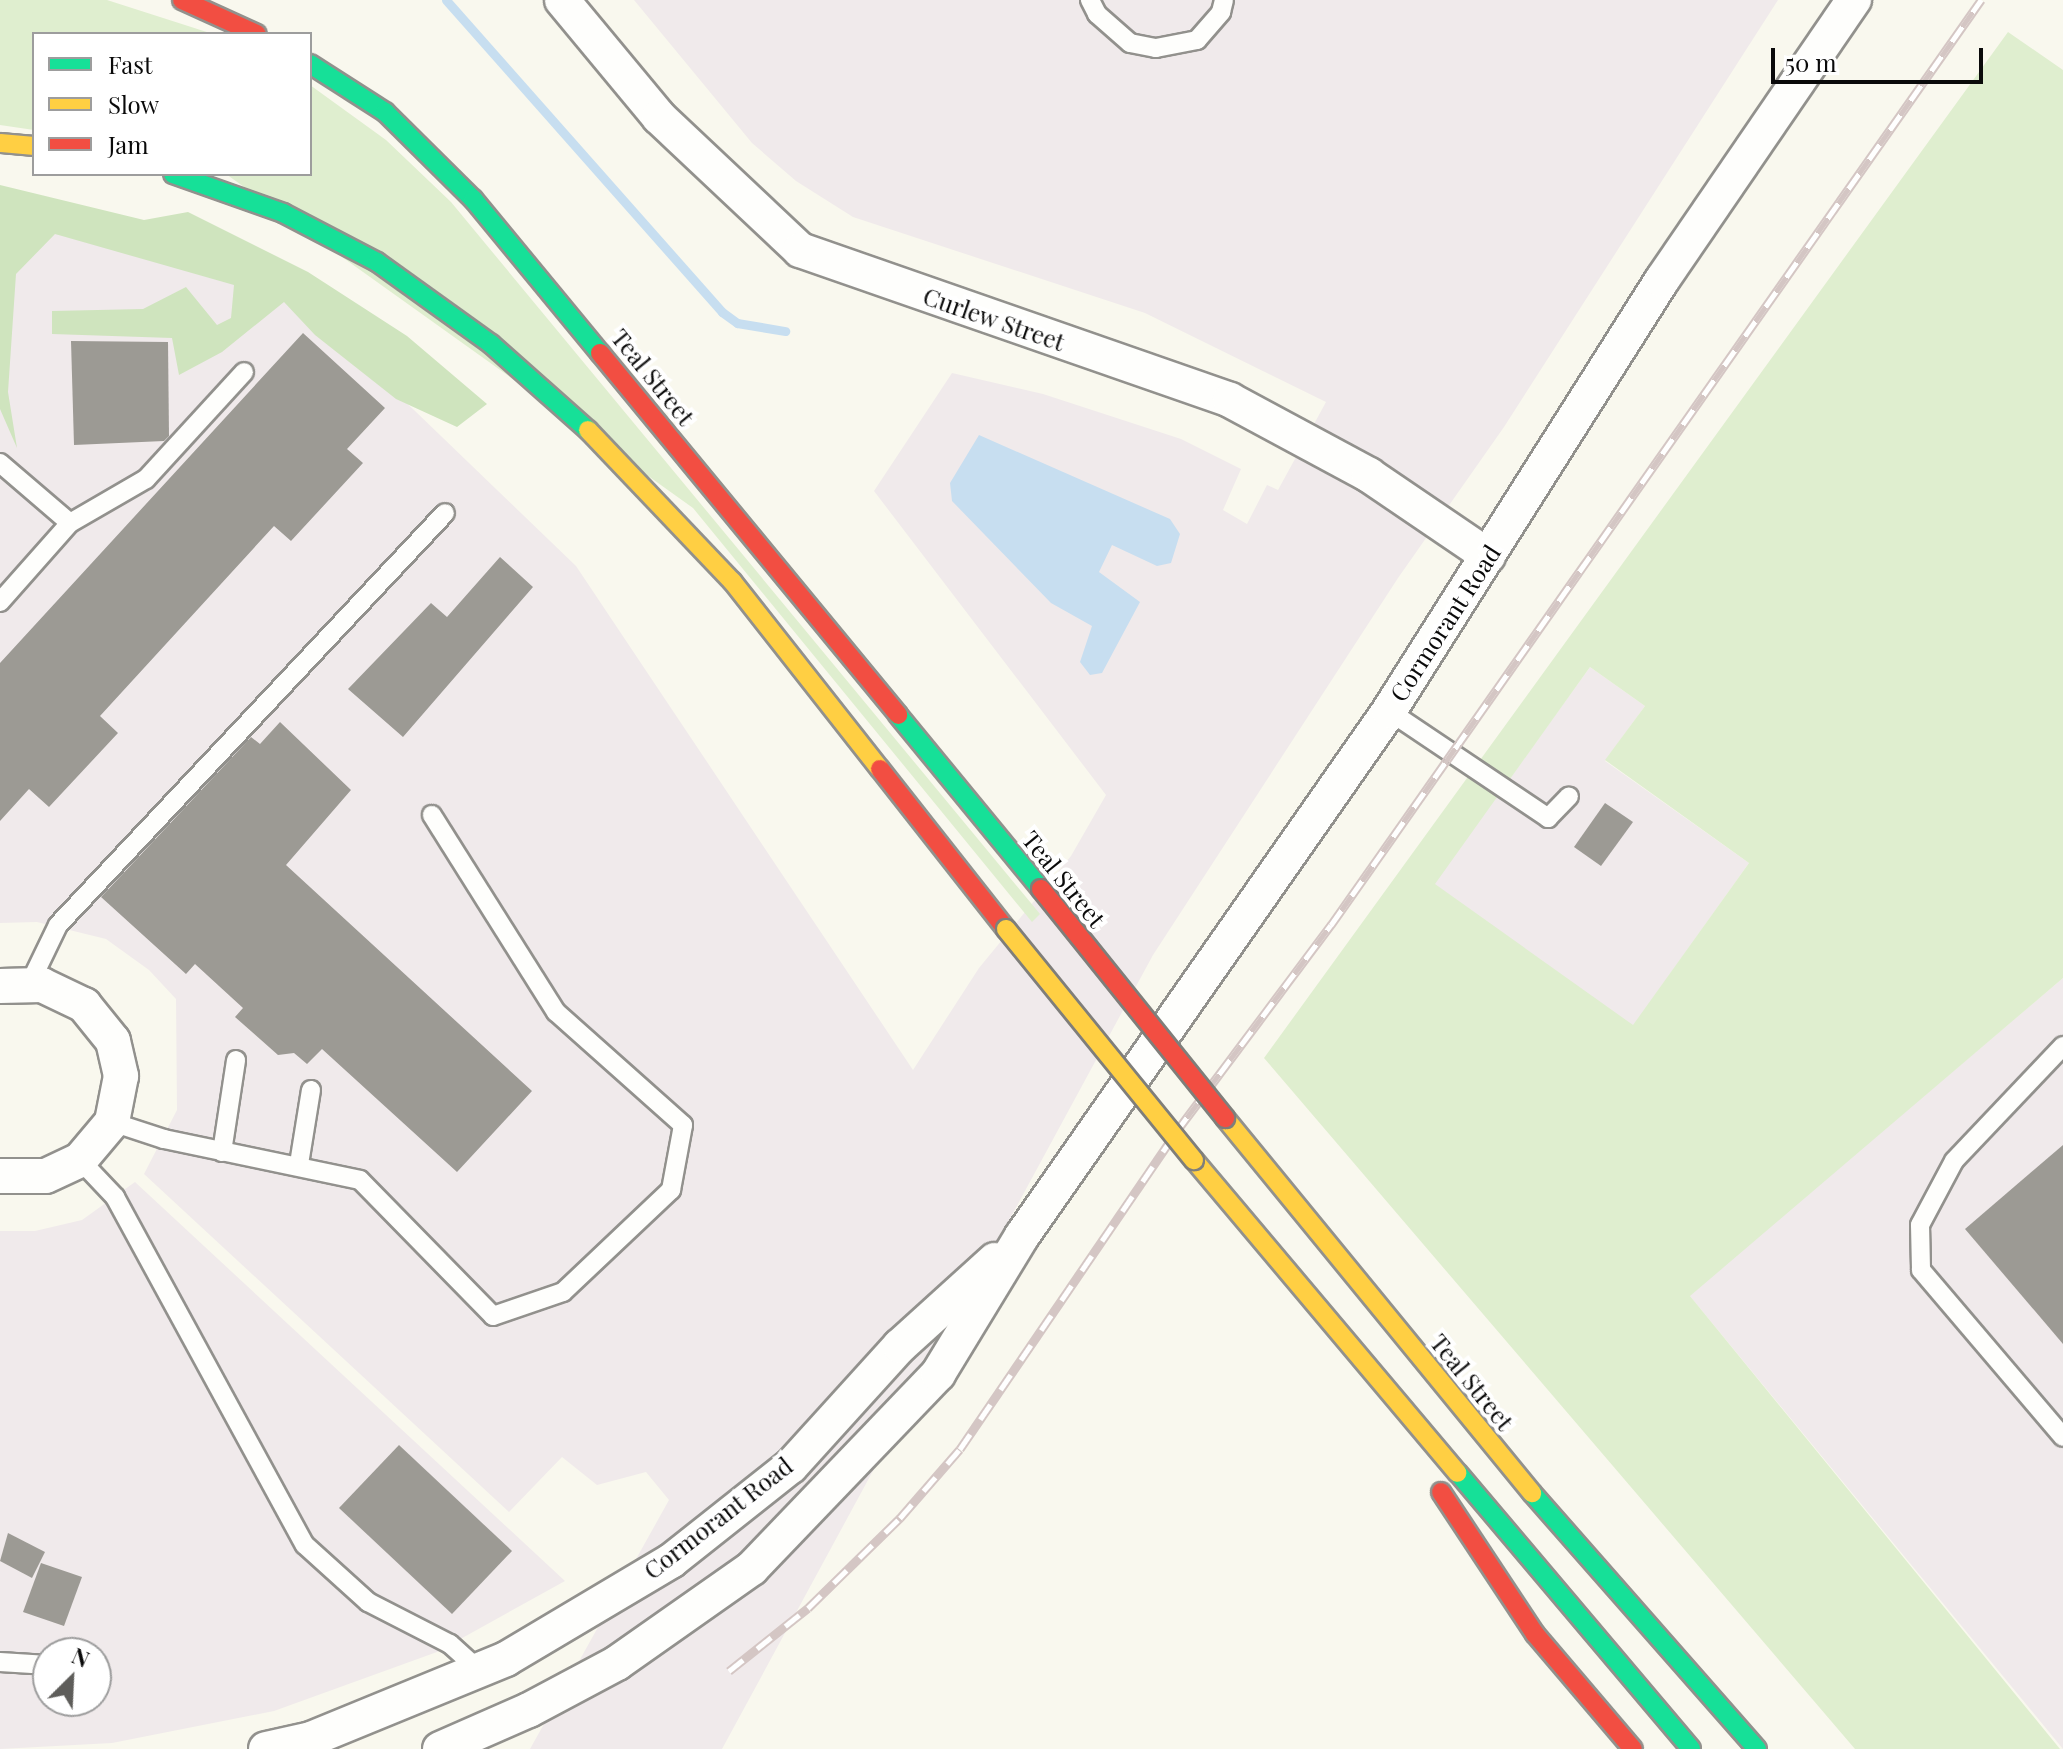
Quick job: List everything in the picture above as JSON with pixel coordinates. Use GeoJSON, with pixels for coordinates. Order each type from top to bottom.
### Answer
{"type":"FeatureCollection","features":[{"type":"Feature","properties":{"kind":"main road"},"geometry":{"type":"LineString","coordinates":[[182,0],[253,32]]}},
{"type":"Feature","properties":{"kind":"main road","name":"Teal Street"},"geometry":{"type":"LineString","coordinates":[[312,65],[385,112],[473,199],[1041,889],[1534,1496],[1757,1749]]}},
{"type":"Feature","properties":{"kind":"main road"},"geometry":{"type":"LineString","coordinates":[[0,143],[32,146]]}},
{"type":"Feature","properties":{"kind":"main road"},"geometry":{"type":"LineString","coordinates":[[179,176],[283,213],[377,262],[480,335],[564,405],[732,581],[1006,929],[1194,1160],[1691,1749]]}},
{"type":"Feature","properties":{"kind":"main road"},"geometry":{"type":"LineString","coordinates":[[1321,1314],[1415,1455]]}},
{"type":"Feature","properties":{"kind":"main road"},"geometry":{"type":"LineString","coordinates":[[1433,1480],[1535,1634],[1633,1749]]}},
{"type":"Feature","properties":{"kind":"main road"},"geometry":{"type":"LineString","coordinates":[[1534,1496],[1755,1716]]}},
{"type":"Feature","properties":{"kind":"street","name":"Curlew Street"},"geometry":{"type":"LineString","coordinates":[[562,0],[659,117],[800,250],[1230,400],[1369,475],[1488,556]]}},
{"type":"Feature","properties":{"kind":"street","name":"Cormorant Road"},"geometry":{"type":"LineString","coordinates":[[440,1749],[529,1710],[617,1663],[752,1568],[938,1374],[1022,1236],[1389,711],[1662,280],[1854,0]]}},
{"type":"Feature","properties":{"kind":"street"},"geometry":{"type":"LineString","coordinates":[[0,1176],[45,1176],[80,1160],[112,1122],[121,1076],[107,1031],[74,998],[15,984]]}},
{"type":"Feature","properties":{"kind":"street","name":"Cormorant Road"},"geometry":{"type":"LineString","coordinates":[[279,1748],[506,1659],[671,1561],[791,1466],[900,1346],[1022,1236]]}},
{"type":"Feature","properties":{"kind":"lane"},"geometry":{"type":"LineString","coordinates":[[1090,0],[1097,14],[1130,43],[1156,48],[1197,40],[1221,12],[1224,0]]}},
{"type":"Feature","properties":{"kind":"lane"},"geometry":{"type":"LineString","coordinates":[[0,602],[70,523],[146,479],[244,372]]}},
{"type":"Feature","properties":{"kind":"lane"},"geometry":{"type":"LineString","coordinates":[[0,463],[70,523]]}},
{"type":"Feature","properties":{"kind":"lane"},"geometry":{"type":"LineString","coordinates":[[15,984],[58,925],[445,513]]}},
{"type":"Feature","properties":{"kind":"lane"},"geometry":{"type":"LineString","coordinates":[[1389,711],[1548,818],[1569,796]]}},
{"type":"Feature","properties":{"kind":"lane"},"geometry":{"type":"LineString","coordinates":[[112,1122],[222,1152],[299,1164],[360,1180],[493,1316],[563,1292],[671,1190],[683,1125],[556,1012],[432,815]]}},
{"type":"Feature","properties":{"kind":"lane"},"geometry":{"type":"LineString","coordinates":[[2063,1046],[1954,1161],[1920,1225],[1921,1270],[2063,1437]]}},
{"type":"Feature","properties":{"kind":"lane"},"geometry":{"type":"LineString","coordinates":[[222,1152],[236,1060]]}},
{"type":"Feature","properties":{"kind":"lane"},"geometry":{"type":"LineString","coordinates":[[299,1164],[311,1090]]}},
{"type":"Feature","properties":{"kind":"lane"},"geometry":{"type":"LineString","coordinates":[[80,1160],[115,1197],[305,1545],[368,1602],[450,1644],[479,1670]]}},
{"type":"Feature","properties":{"kind":"lane"},"geometry":{"type":"LineString","coordinates":[[0,1662],[32,1664]]}},
{"type":"Feature","properties":{"kind":"shaded area"},"geometry":{"type":"Polygon","coordinates":[[[634,0],[1778,0],[1504,427],[1398,578],[1153,955],[722,1749],[530,1749],[669,1500],[646,1472],[597,1485],[562,1457],[509,1512],[144,1174],[177,1110],[176,999],[149,970],[106,939],[37,922],[0,923],[0,194],[257,268],[414,410],[576,566],[913,1070],[979,968],[1071,856],[1106,795],[874,491],[952,373],[1043,394],[1181,439],[1241,469],[1223,510],[1247,524],[1267,485],[1278,490],[1326,402],[1145,313],[853,217],[796,181],[752,143],[634,0]]]}},
{"type":"Feature","properties":{"kind":"shaded area"},"geometry":{"type":"Polygon","coordinates":[[[1590,667],[1645,706],[1605,761],[1749,863],[1633,1026],[1434,884],[1590,667]]]}},
{"type":"Feature","properties":{"kind":"shaded area"},"geometry":{"type":"Polygon","coordinates":[[[2063,978],[2063,1749],[1689,1295],[2063,978]]]}},
{"type":"Feature","properties":{"kind":"shaded area"},"geometry":{"type":"Polygon","coordinates":[[[135,1182],[565,1581],[437,1652],[274,1711],[112,1743],[0,1749],[0,1231],[35,1231],[82,1220],[135,1182]]]}},
{"type":"Feature","properties":{"kind":"green space"},"geometry":{"type":"Polygon","coordinates":[[[0,0],[107,0],[207,32],[32,32],[32,130],[0,125],[0,0]]]}},
{"type":"Feature","properties":{"kind":"green space"},"geometry":{"type":"Polygon","coordinates":[[[2008,32],[2063,70],[2063,978],[1690,1296],[2060,1749],[1855,1749],[1264,1058],[2008,32]],[[1590,667],[1435,884],[1633,1025],[1749,863],[1605,760],[1645,706],[1590,667]]]}},
{"type":"Feature","properties":{"kind":"green space"},"geometry":{"type":"Polygon","coordinates":[[[312,86],[386,140],[451,202],[1040,914],[1032,922],[693,508],[229,176],[312,176],[312,86]]]}},
{"type":"Feature","properties":{"kind":"green space"},"geometry":{"type":"Polygon","coordinates":[[[0,185],[144,220],[188,212],[308,272],[407,336],[487,404],[457,427],[396,399],[315,335],[284,302],[222,352],[179,375],[172,338],[52,334],[52,311],[143,309],[186,287],[217,325],[231,318],[234,285],[55,234],[16,274],[8,392],[17,448],[0,409],[0,185]]]}},
{"type":"Feature","properties":{"kind":"water"},"geometry":{"type":"Polygon","coordinates":[[[979,435],[1170,519],[1180,534],[1171,563],[1157,566],[1112,545],[1099,572],[1140,602],[1102,673],[1090,675],[1080,662],[1092,626],[1051,603],[952,501],[950,483],[979,435]]]}},
{"type":"Feature","properties":{"kind":"building"},"geometry":{"type":"Polygon","coordinates":[[[303,333],[385,408],[347,449],[363,463],[291,541],[274,526],[100,716],[118,733],[49,807],[29,789],[0,821],[0,663],[303,333]]]}},
{"type":"Feature","properties":{"kind":"building"},"geometry":{"type":"Polygon","coordinates":[[[71,341],[168,342],[169,436],[164,441],[74,445],[71,341]]]}},
{"type":"Feature","properties":{"kind":"building"},"geometry":{"type":"Polygon","coordinates":[[[500,557],[533,587],[403,737],[348,689],[431,603],[447,617],[500,557]]]}},
{"type":"Feature","properties":{"kind":"building"},"geometry":{"type":"Polygon","coordinates":[[[280,722],[351,790],[286,865],[532,1091],[457,1172],[322,1049],[307,1064],[294,1053],[278,1055],[235,1017],[243,1008],[195,964],[186,974],[101,897],[251,737],[260,744],[280,722]]]}},
{"type":"Feature","properties":{"kind":"building"},"geometry":{"type":"Polygon","coordinates":[[[1605,803],[1633,822],[1601,866],[1574,847],[1605,803]]]}},
{"type":"Feature","properties":{"kind":"building"},"geometry":{"type":"Polygon","coordinates":[[[2063,1145],[2063,1344],[1965,1229],[2063,1145]]]}},
{"type":"Feature","properties":{"kind":"building"},"geometry":{"type":"Polygon","coordinates":[[[399,1445],[512,1551],[452,1614],[339,1508],[399,1445]]]}},
{"type":"Feature","properties":{"kind":"building"},"geometry":{"type":"Polygon","coordinates":[[[8,1533],[45,1552],[32,1578],[0,1561],[8,1533]]]}},
{"type":"Feature","properties":{"kind":"building"},"geometry":{"type":"Polygon","coordinates":[[[41,1563],[82,1577],[64,1626],[23,1612],[41,1563]]]}},
{"type":"Feature","properties":{"kind":"waterway"},"geometry":{"type":"LineString","coordinates":[[446,0],[722,312],[737,323],[785,331]]}},
{"type":"Feature","properties":{"kind":"railway"},"geometry":{"type":"LineString","coordinates":[[729,1671],[808,1608],[900,1518],[960,1449],[1176,1132],[1331,925],[1981,0]]}},
{"type":"Feature","properties":{"kind":"traffic: fast"},"geometry":{"type":"LineString","coordinates":[[312,65],[385,112],[473,199],[600,353]]}},
{"type":"Feature","properties":{"kind":"traffic: fast"},"geometry":{"type":"LineString","coordinates":[[179,176],[283,213],[377,262],[491,344],[588,430]]}},
{"type":"Feature","properties":{"kind":"traffic: fast"},"geometry":{"type":"LineString","coordinates":[[898,715],[1041,889]]}},
{"type":"Feature","properties":{"kind":"traffic: fast"},"geometry":{"type":"LineString","coordinates":[[1458,1473],[1691,1749]]}},
{"type":"Feature","properties":{"kind":"traffic: fast"},"geometry":{"type":"LineString","coordinates":[[1532,1493],[1757,1749]]}},
{"type":"Feature","properties":{"kind":"traffic: slow"},"geometry":{"type":"LineString","coordinates":[[0,143],[32,146]]}},
{"type":"Feature","properties":{"kind":"traffic: slow"},"geometry":{"type":"LineString","coordinates":[[588,430],[732,581],[880,769]]}},
{"type":"Feature","properties":{"kind":"traffic: slow"},"geometry":{"type":"LineString","coordinates":[[1006,929],[1194,1160]]}},
{"type":"Feature","properties":{"kind":"traffic: slow"},"geometry":{"type":"LineString","coordinates":[[1225,1118],[1532,1493]]}},
{"type":"Feature","properties":{"kind":"traffic: slow"},"geometry":{"type":"LineString","coordinates":[[1194,1160],[1458,1473]]}},
{"type":"Feature","properties":{"kind":"traffic: jam"},"geometry":{"type":"LineString","coordinates":[[182,0],[253,32]]}},
{"type":"Feature","properties":{"kind":"traffic: jam"},"geometry":{"type":"LineString","coordinates":[[600,353],[898,715]]}},
{"type":"Feature","properties":{"kind":"traffic: jam"},"geometry":{"type":"LineString","coordinates":[[880,769],[1006,929]]}},
{"type":"Feature","properties":{"kind":"traffic: jam"},"geometry":{"type":"LineString","coordinates":[[1041,889],[1225,1118]]}},
{"type":"Feature","properties":{"kind":"traffic: jam"},"geometry":{"type":"LineString","coordinates":[[1441,1492],[1535,1634],[1633,1749]]}}]}
